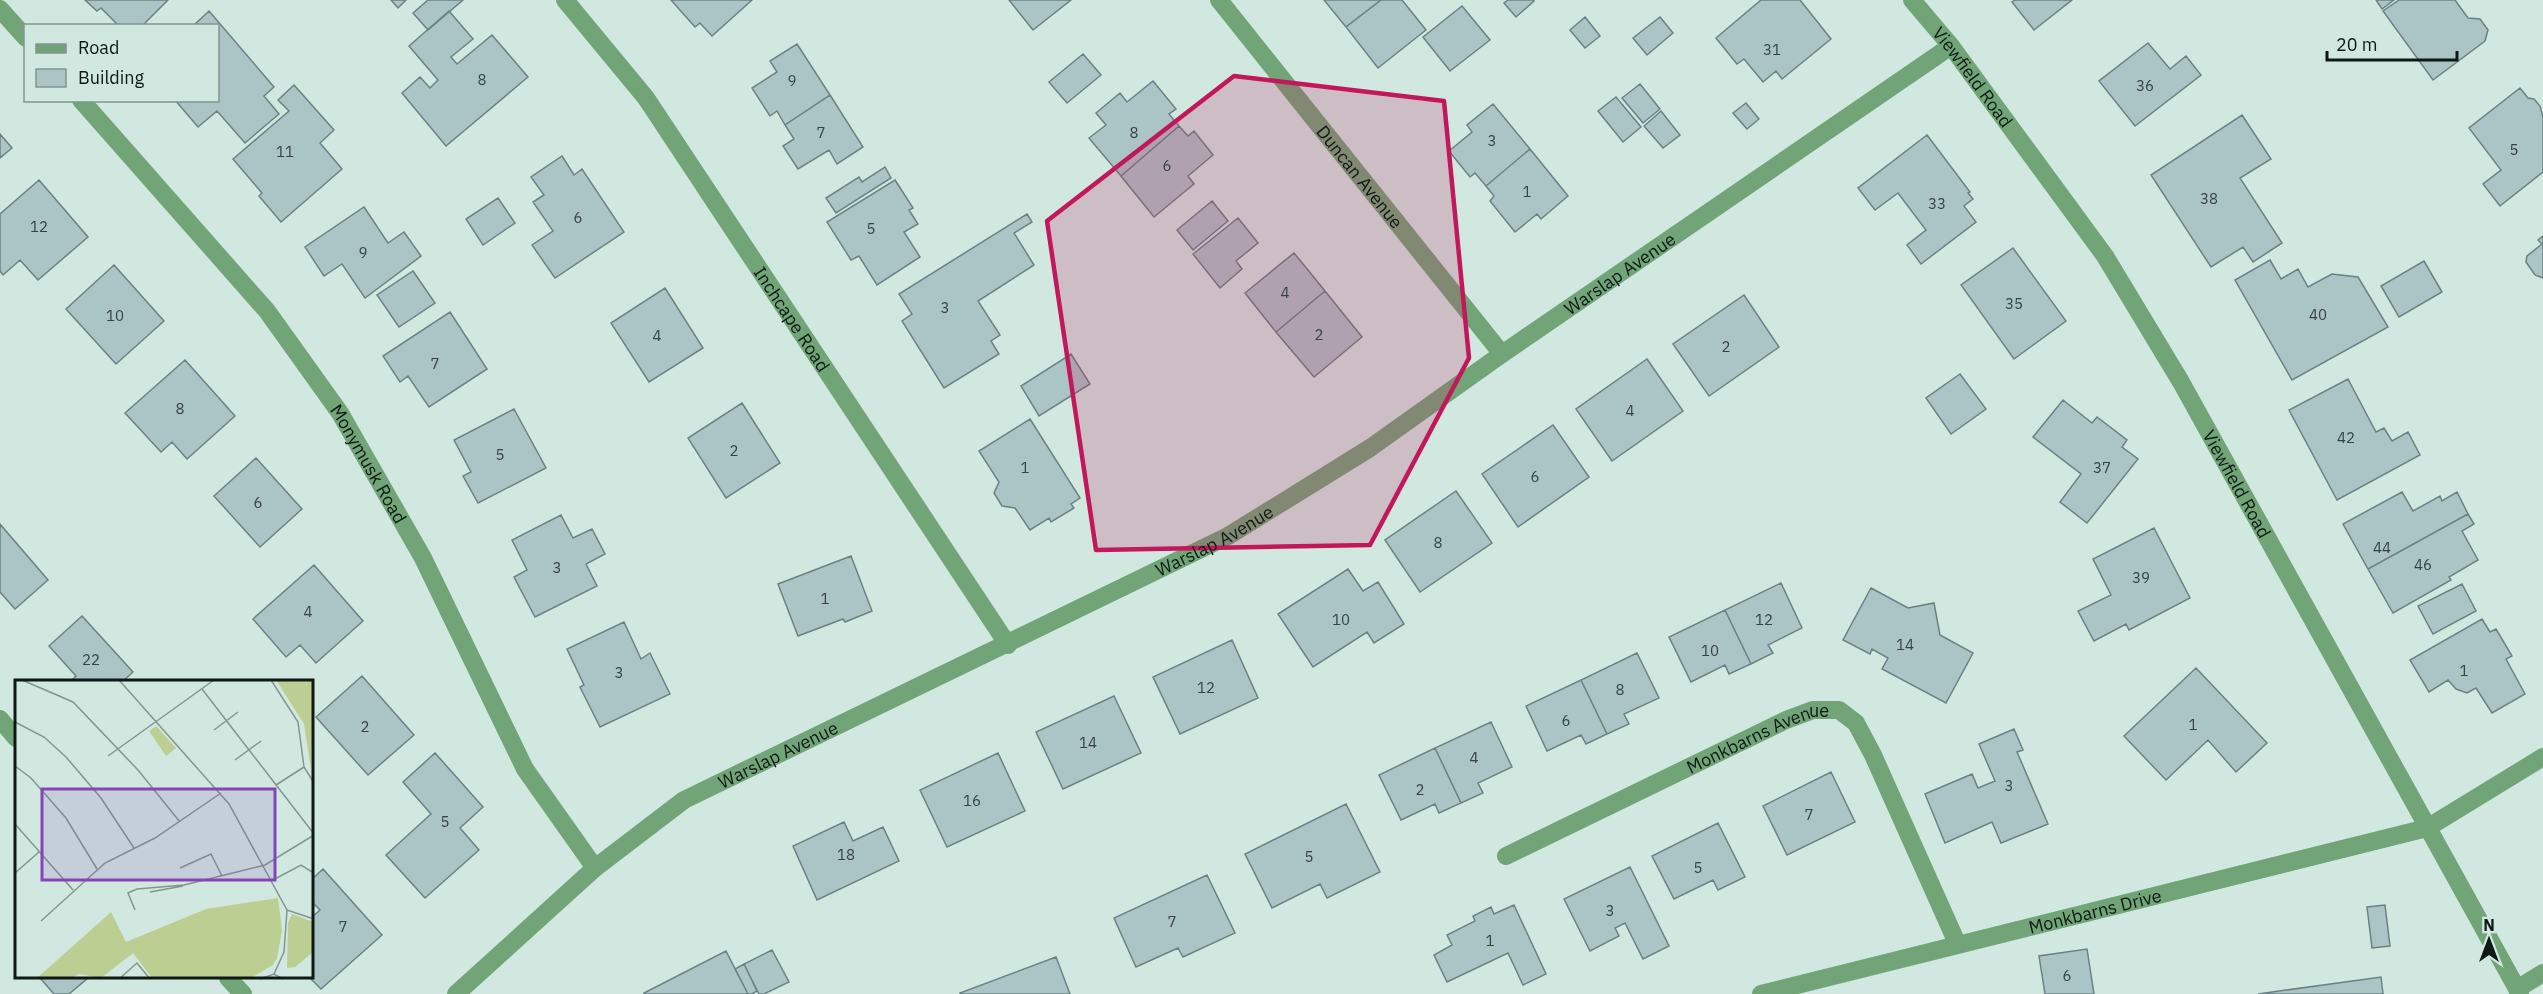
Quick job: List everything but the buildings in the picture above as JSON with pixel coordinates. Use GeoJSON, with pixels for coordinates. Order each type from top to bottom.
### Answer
{"type":"FeatureCollection","features":[{"type":"Feature","properties":{"kind":"street","name":"Inchcape Road"},"geometry":{"type":"LineString","coordinates":[[565,0],[646,98],[1008,645]]}},
{"type":"Feature","properties":{"kind":"street","name":"Duncan Avenue"},"geometry":{"type":"LineString","coordinates":[[1219,0],[1502,354]]}},
{"type":"Feature","properties":{"kind":"street","name":"Viewfield Road"},"geometry":{"type":"LineString","coordinates":[[1912,0],[1951,45],[2105,256],[2181,382],[2519,992]]}},
{"type":"Feature","properties":{"kind":"street"},"geometry":{"type":"LineString","coordinates":[[0,9],[24,36]]}},
{"type":"Feature","properties":{"kind":"street","name":"Warslap Avenue"},"geometry":{"type":"LineString","coordinates":[[456,994],[595,868],[684,800],[1008,645],[1227,536],[1370,448],[1502,354],[1951,45]]}},
{"type":"Feature","properties":{"kind":"street","name":"Monymusk Road"},"geometry":{"type":"LineString","coordinates":[[83,102],[267,311],[340,413],[423,558],[525,769],[595,868]]}},
{"type":"Feature","properties":{"kind":"street","name":"Monkbarns Avenue"},"geometry":{"type":"LineString","coordinates":[[1506,856],[1786,720],[1813,710],[1839,710],[1856,723],[1873,755],[1957,943]]}},
{"type":"Feature","properties":{"kind":"street"},"geometry":{"type":"LineString","coordinates":[[0,719],[15,737]]}},
{"type":"Feature","properties":{"kind":"street","name":"Monkbarns Drive"},"geometry":{"type":"LineString","coordinates":[[1761,994],[1957,943],[2427,828],[2543,757]]}},
{"type":"Feature","properties":{"kind":"street"},"geometry":{"type":"LineString","coordinates":[[2519,992],[2543,973]]}},
{"type":"Feature","properties":{"kind":"street"},"geometry":{"type":"LineString","coordinates":[[229,979],[243,994]]}},
{"type":"Feature","properties":{"kind":"highlighted area"},"geometry":{"type":"Polygon","coordinates":[[[1234,76],[1444,101],[1469,358],[1370,545],[1096,550],[1047,221],[1234,76]]]}}]}
